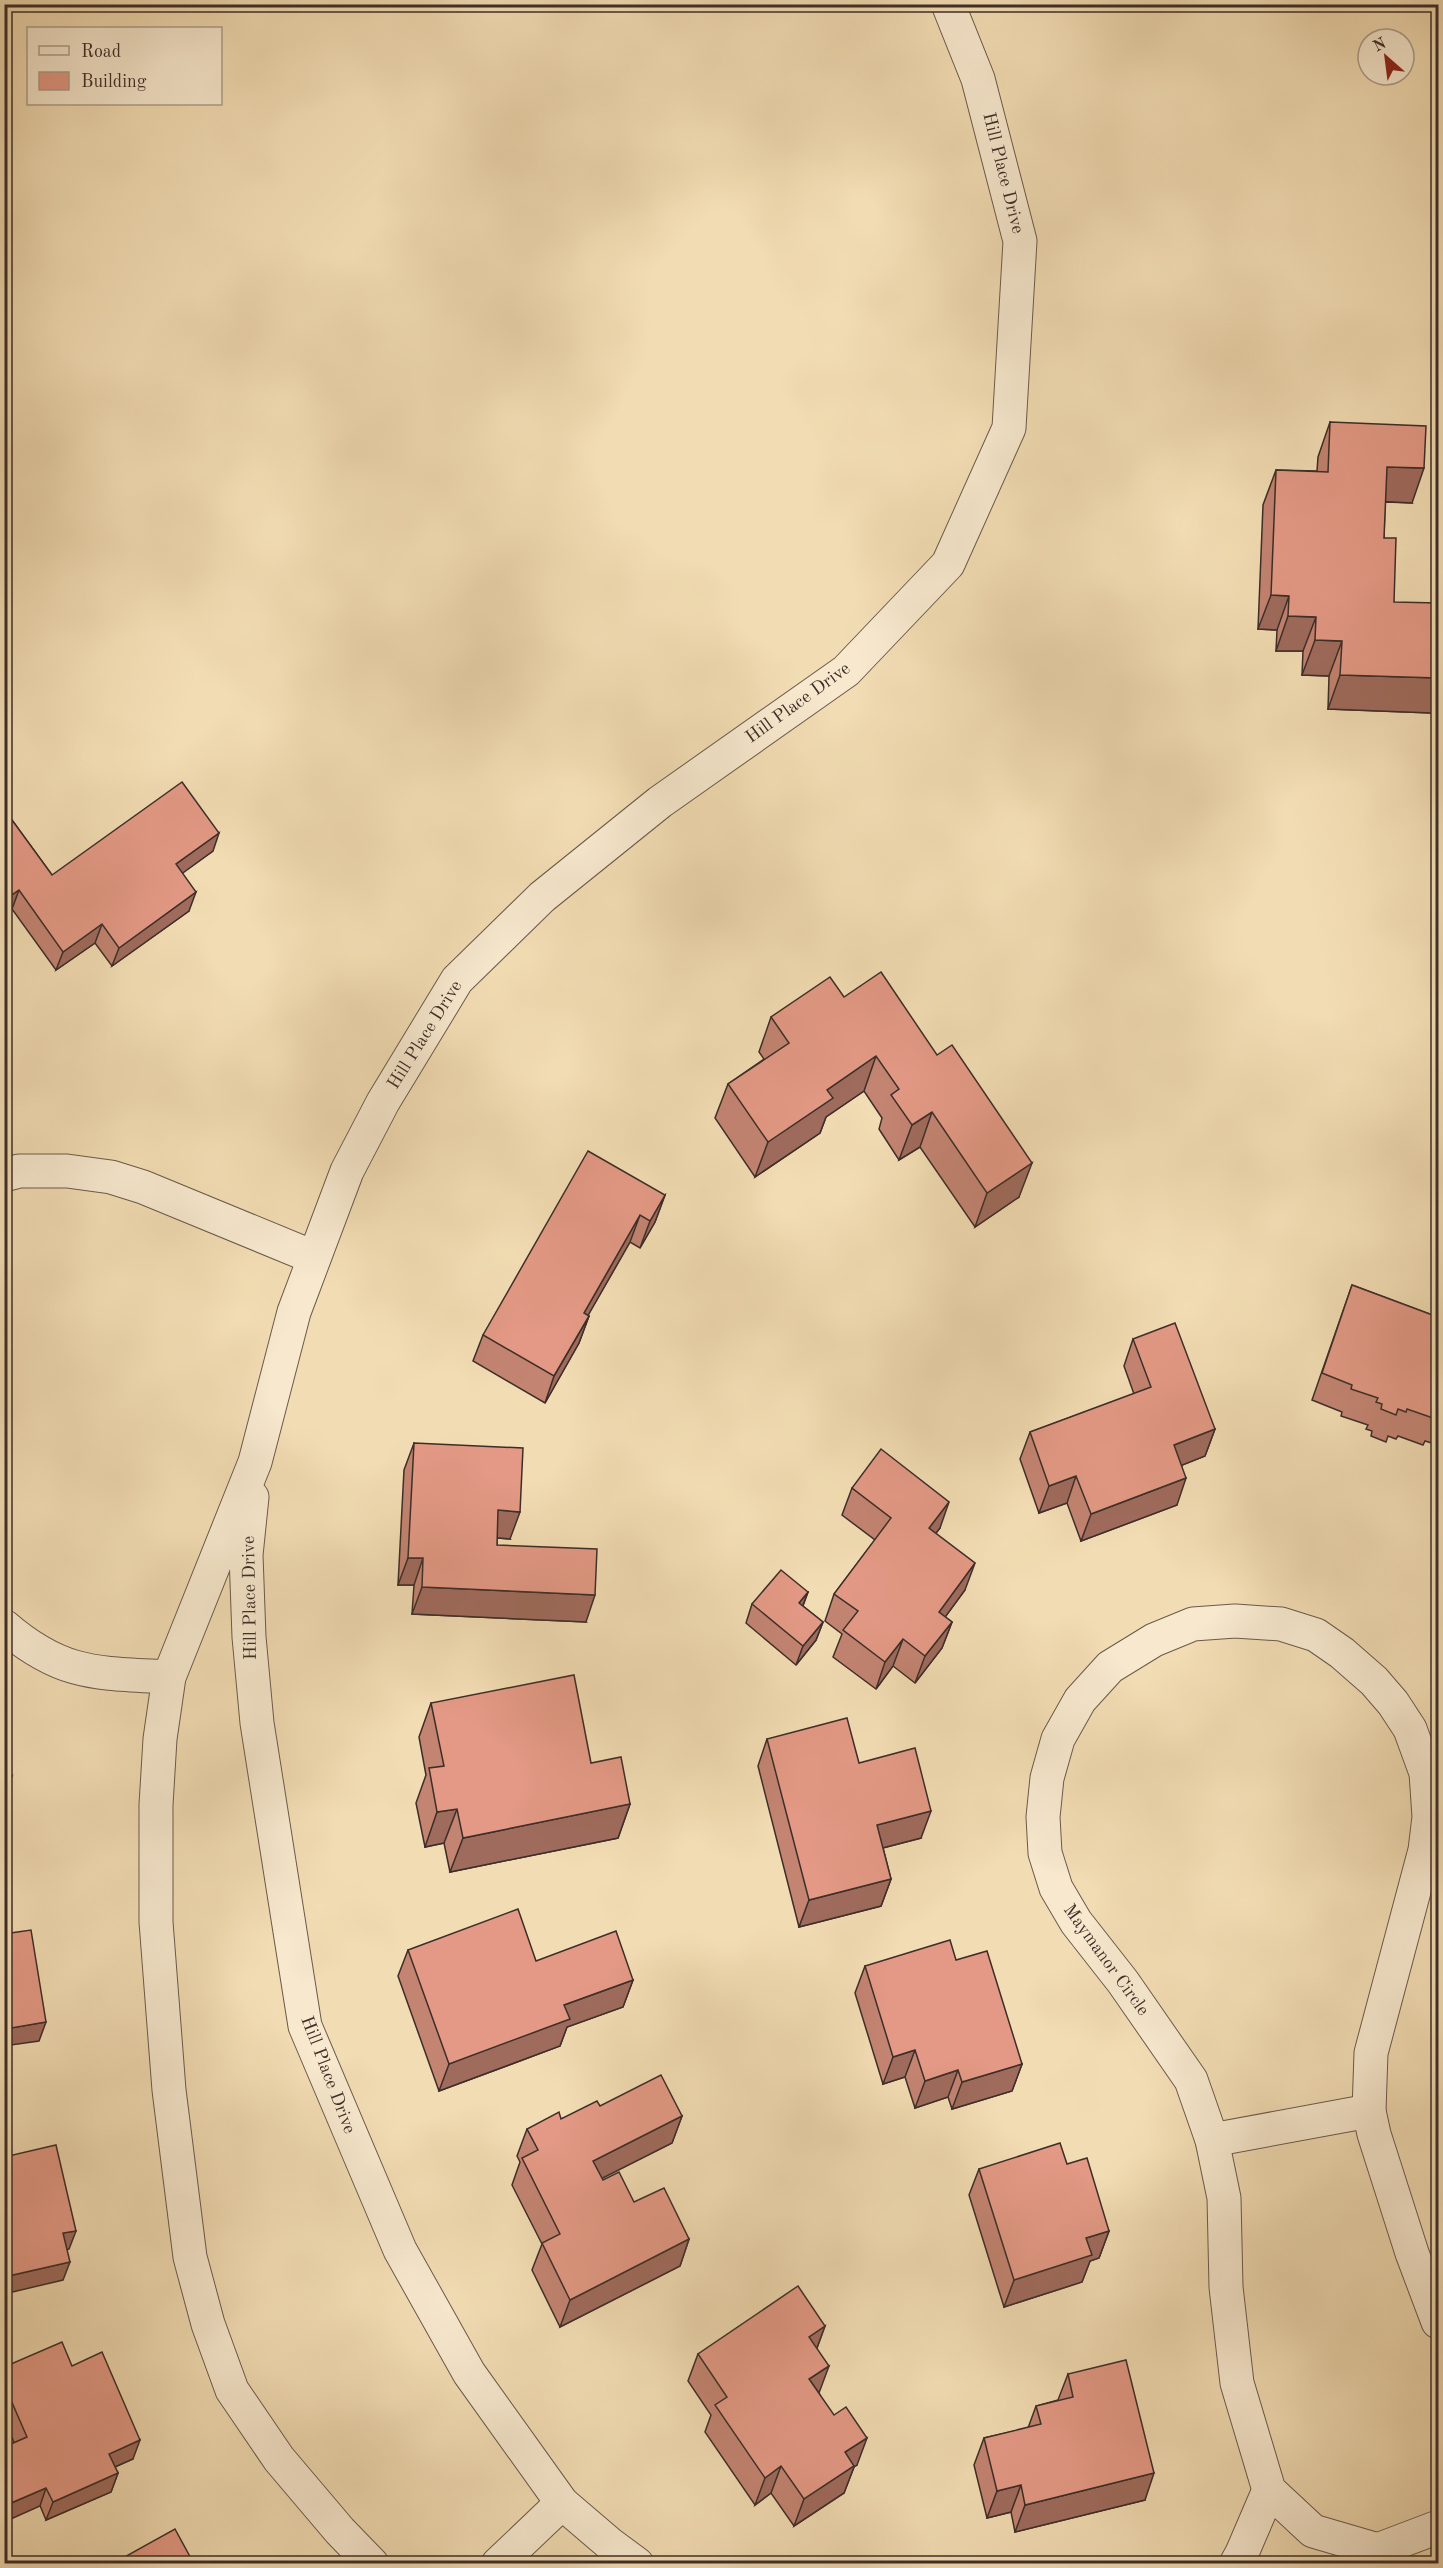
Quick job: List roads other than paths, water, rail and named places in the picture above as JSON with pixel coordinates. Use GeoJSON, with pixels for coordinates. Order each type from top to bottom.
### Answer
{"type":"FeatureCollection","features":[{"type":"Feature","properties":{"kind":"street","name":"Hill Place Drive"},"geometry":{"type":"LineString","coordinates":[[372,2564],[340,2531],[279,2459],[232,2390],[207,2324],[190,2257],[169,2090],[156,1922],[156,1805],[160,1739],[168,1677],[255,1462],[290,1323],[313,1257],[353,1160],[384,1102],[457,980],[542,897],[660,802],[846,671],[948,564],[1009,428],[1020,241],[978,79],[948,4]]}},
{"type":"Feature","properties":{"kind":"street"},"geometry":{"type":"LineString","coordinates":[[4,1175],[19,1171],[67,1171],[111,1177],[143,1187],[313,1257]]}},
{"type":"Feature","properties":{"kind":"street","name":"Hill Place Drive"},"geometry":{"type":"LineString","coordinates":[[255,1462],[246,1555],[249,1637],[257,1723],[305,2026],[400,2250],[469,2373],[562,2503],[637,2564]]}},
{"type":"Feature","properties":{"kind":"street","name":"Maymanor Circle"},"geometry":{"type":"LineString","coordinates":[[1269,2490],[1237,2383],[1226,2287],[1224,2198],[1212,2140],[1191,2080],[1123,1982],[1076,1922],[1056,1888],[1045,1853],[1043,1817],[1047,1778],[1058,1739],[1080,1700],[1110,1667],[1154,1640],[1193,1624],[1235,1621],[1281,1624],[1316,1635],[1342,1653],[1374,1681],[1393,1703],[1410,1729],[1426,1773],[1429,1817],[1425,1850],[1371,2053],[1369,2111],[1408,2242],[1438,2322]]}},
{"type":"Feature","properties":{"kind":"street"},"geometry":{"type":"LineString","coordinates":[[4,1626],[27,1646],[68,1667],[93,1673],[168,1677]]}},
{"type":"Feature","properties":{"kind":"street"},"geometry":{"type":"LineString","coordinates":[[1212,2140],[1369,2111]]}},
{"type":"Feature","properties":{"kind":"street"},"geometry":{"type":"LineString","coordinates":[[1236,2564],[1269,2490],[1313,2531],[1378,2550]]}},
{"type":"Feature","properties":{"kind":"street"},"geometry":{"type":"LineString","coordinates":[[498,2564],[562,2503]]}},
{"type":"Feature","properties":{"kind":"street"},"geometry":{"type":"LineString","coordinates":[[1343,2564],[1436,2524]]}}]}
